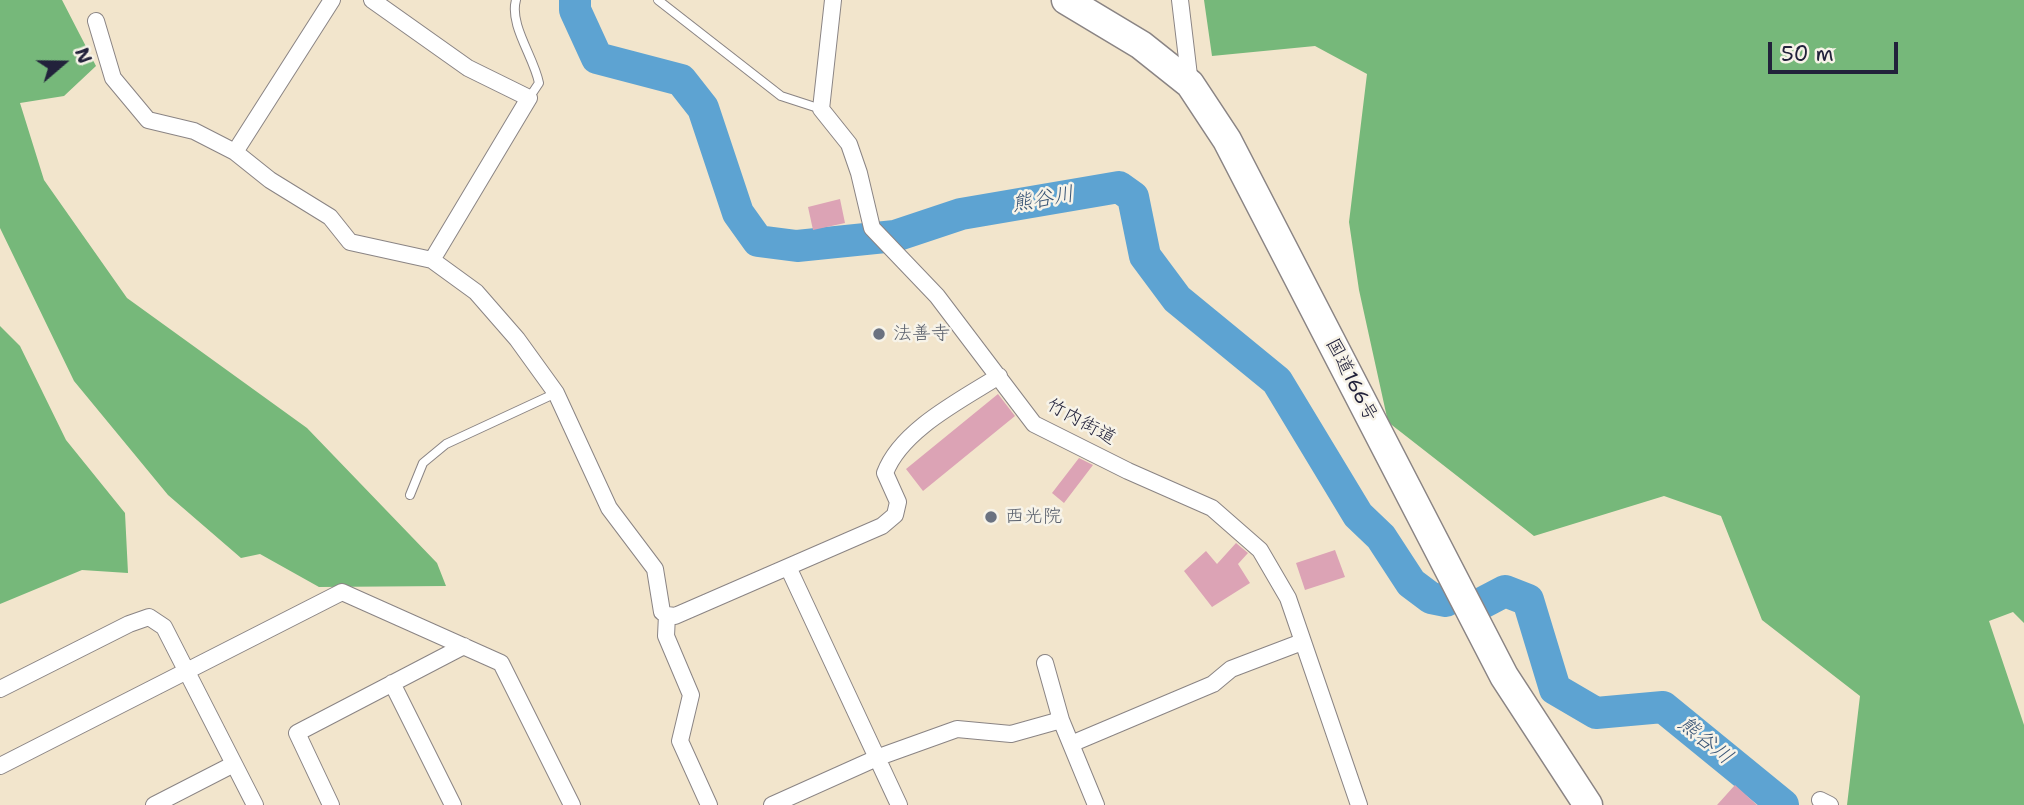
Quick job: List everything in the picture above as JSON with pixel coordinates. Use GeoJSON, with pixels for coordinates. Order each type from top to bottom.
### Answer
{"type":"FeatureCollection","features":[{"type":"Feature","properties":{"kind":"highway","name":"国道166号"},"geometry":{"type":"LineString","coordinates":[[1066,0],[1141,44],[1190,84],[1227,140],[1504,676],[1588,805]]}},
{"type":"Feature","properties":{"kind":"street"},"geometry":{"type":"LineString","coordinates":[[235,152],[332,0]]}},
{"type":"Feature","properties":{"kind":"street"},"geometry":{"type":"LineString","coordinates":[[372,0],[468,68],[529,98],[432,260]]}},
{"type":"Feature","properties":{"kind":"street"},"geometry":{"type":"LineString","coordinates":[[821,109],[833,0]]}},
{"type":"Feature","properties":{"kind":"street"},"geometry":{"type":"LineString","coordinates":[[1180,0],[1190,84]]}},
{"type":"Feature","properties":{"kind":"street"},"geometry":{"type":"LineString","coordinates":[[96,21],[113,78],[148,120],[194,131],[235,152],[270,180],[330,217],[350,243],[432,260],[476,292],[517,339],[556,393],[609,508],[656,569],[662,612],[667,615],[675,616],[882,526],[895,515],[898,502],[885,473],[891,456],[938,414],[999,376]]}},
{"type":"Feature","properties":{"kind":"street","name":"竹内街道"},"geometry":{"type":"LineString","coordinates":[[821,109],[849,144],[876,234],[937,296],[1034,424],[1128,471],[1212,508],[1261,550],[1288,598],[1359,805]]}},
{"type":"Feature","properties":{"kind":"street"},"geometry":{"type":"LineString","coordinates":[[788,567],[899,805]]}},
{"type":"Feature","properties":{"kind":"street"},"geometry":{"type":"LineString","coordinates":[[0,766],[342,592],[501,663],[572,805]]}},
{"type":"Feature","properties":{"kind":"street"},"geometry":{"type":"LineString","coordinates":[[667,615],[666,636],[691,695],[680,741],[709,805]]}},
{"type":"Feature","properties":{"kind":"street"},"geometry":{"type":"LineString","coordinates":[[0,689],[129,624],[149,617],[164,627],[255,805]]}},
{"type":"Feature","properties":{"kind":"street"},"geometry":{"type":"LineString","coordinates":[[1071,744],[1213,684],[1231,668],[1301,642]]}},
{"type":"Feature","properties":{"kind":"street"},"geometry":{"type":"LineString","coordinates":[[331,805],[297,733],[464,646]]}},
{"type":"Feature","properties":{"kind":"street"},"geometry":{"type":"LineString","coordinates":[[1045,663],[1061,720],[1096,805]]}},
{"type":"Feature","properties":{"kind":"street"},"geometry":{"type":"LineString","coordinates":[[392,684],[453,805]]}},
{"type":"Feature","properties":{"kind":"street"},"geometry":{"type":"LineString","coordinates":[[772,805],[878,757],[957,729],[1011,734],[1061,720]]}},
{"type":"Feature","properties":{"kind":"street"},"geometry":{"type":"LineString","coordinates":[[153,805],[234,764]]}},
{"type":"Feature","properties":{"kind":"lane"},"geometry":{"type":"LineString","coordinates":[[516,0],[513,12],[536,66],[539,83],[529,98]]}},
{"type":"Feature","properties":{"kind":"lane"},"geometry":{"type":"LineString","coordinates":[[658,0],[780,96],[821,109]]}},
{"type":"Feature","properties":{"kind":"lane"},"geometry":{"type":"LineString","coordinates":[[410,495],[423,463],[446,444],[556,393]]}},
{"type":"Feature","properties":{"kind":"green space"},"geometry":{"type":"Polygon","coordinates":[[[0,0],[62,0],[96,66],[64,96],[20,103],[44,180],[127,298],[307,428],[437,563],[446,586],[319,587],[260,554],[241,558],[168,495],[74,381],[0,228],[0,0]]]}},
{"type":"Feature","properties":{"kind":"green space"},"geometry":{"type":"Polygon","coordinates":[[[1204,0],[2024,0],[2024,623],[2013,612],[1989,621],[2024,725],[2024,805],[1847,805],[1860,696],[1762,620],[1721,516],[1664,496],[1534,536],[1388,422],[1359,290],[1349,222],[1367,74],[1315,46],[1212,56],[1204,0]]]}},
{"type":"Feature","properties":{"kind":"green space"},"geometry":{"type":"Polygon","coordinates":[[[0,326],[20,346],[66,440],[125,513],[128,573],[82,570],[0,604],[0,326]]]}},
{"type":"Feature","properties":{"kind":"building"},"geometry":{"type":"Polygon","coordinates":[[[840,199],[845,223],[813,230],[808,207],[840,199]]]}},
{"type":"Feature","properties":{"kind":"building"},"geometry":{"type":"Polygon","coordinates":[[[998,394],[1015,416],[923,491],[906,469],[998,394]]]}},
{"type":"Feature","properties":{"kind":"building"},"geometry":{"type":"Polygon","coordinates":[[[1079,458],[1093,465],[1064,503],[1052,493],[1079,458]]]}},
{"type":"Feature","properties":{"kind":"building"},"geometry":{"type":"Polygon","coordinates":[[[1236,543],[1248,553],[1238,564],[1250,583],[1212,607],[1184,571],[1206,551],[1217,564],[1236,543]]]}},
{"type":"Feature","properties":{"kind":"building"},"geometry":{"type":"Polygon","coordinates":[[[1335,550],[1345,577],[1305,590],[1296,563],[1335,550]]]}},
{"type":"Feature","properties":{"kind":"building"},"geometry":{"type":"Polygon","coordinates":[[[1735,785],[1757,805],[1717,805],[1735,785]]]}},
{"type":"Feature","properties":{"kind":"waterway","name":"熊谷川"},"geometry":{"type":"LineString","coordinates":[[575,0],[575,10],[597,58],[681,80],[703,108],[738,213],[758,241],[797,246],[895,236],[961,214],[1119,187],[1133,197],[1145,256],[1177,299],[1277,381],[1358,515],[1381,537],[1411,583],[1431,598],[1446,601]]}},
{"type":"Feature","properties":{"kind":"waterway","name":"熊谷川"},"geometry":{"type":"LineString","coordinates":[[1484,602],[1505,591],[1528,600],[1555,689],[1596,713],[1663,707],[1783,805]]}},
{"type":"Feature","properties":{"kind":"place","name":"法善寺"},"geometry":{"type":"Point","coordinates":[879,334]}},
{"type":"Feature","properties":{"kind":"place","name":"西光院"},"geometry":{"type":"Point","coordinates":[991,517]}}]}
